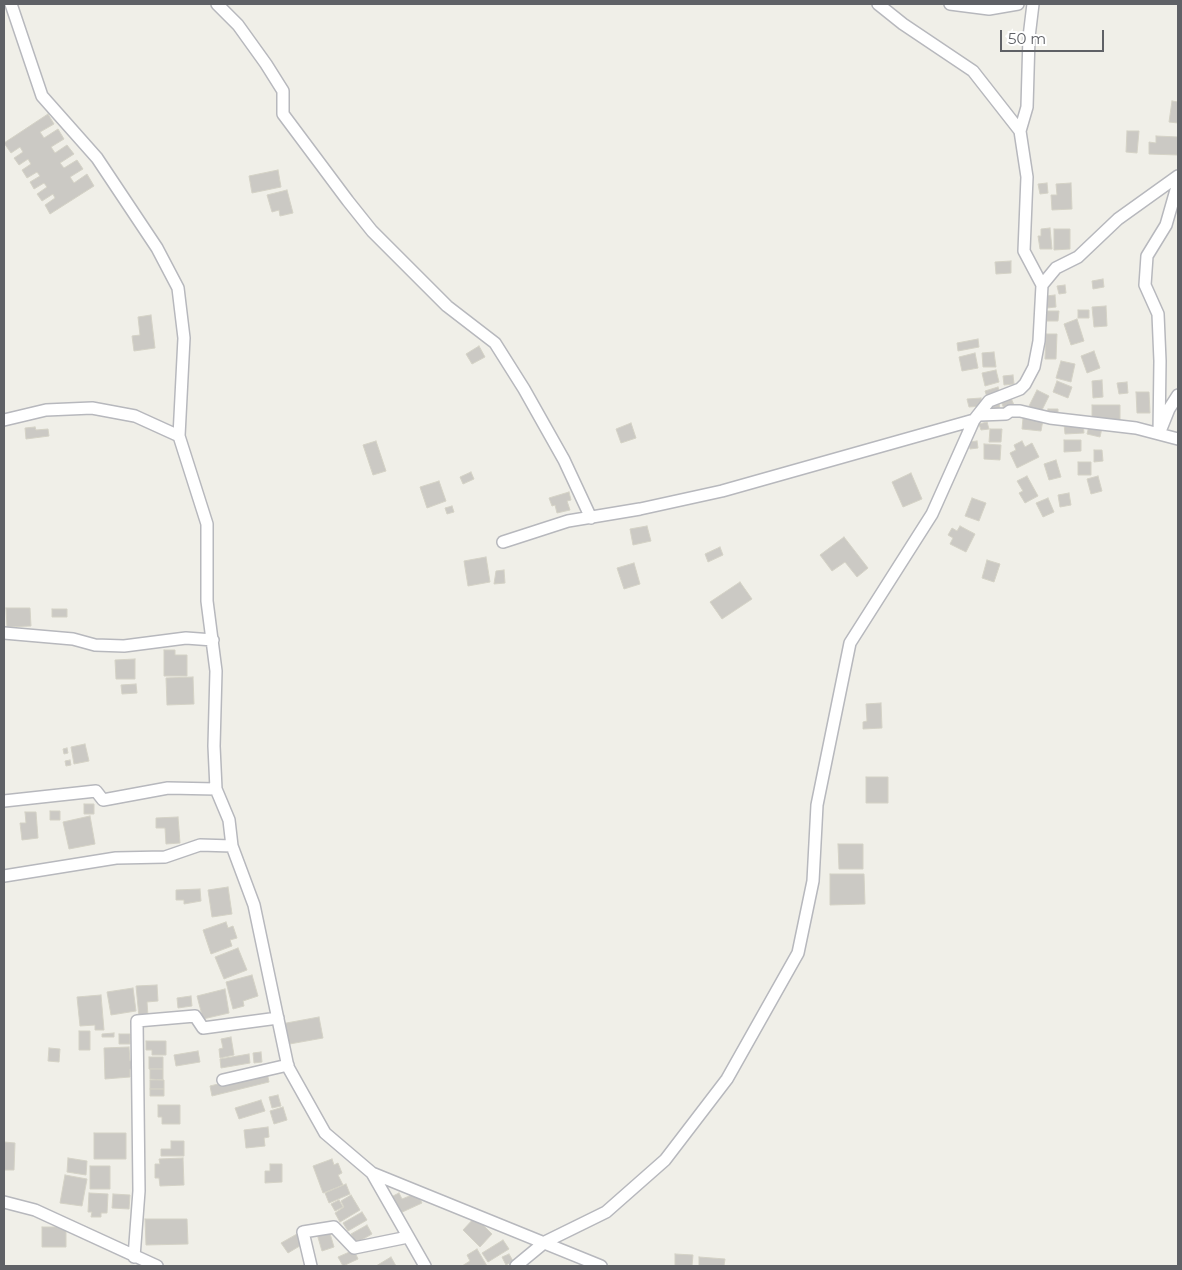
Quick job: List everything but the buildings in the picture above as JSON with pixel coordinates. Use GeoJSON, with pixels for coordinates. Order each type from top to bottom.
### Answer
{"type":"FeatureCollection","features":[{"type":"Feature","properties":{"kind":"street"},"geometry":{"type":"LineString","coordinates":[[11,4],[42,96],[97,158],[157,248],[178,288],[184,338],[179,436],[208,524],[207,601],[216,671],[214,746],[216,790],[229,820],[232,846],[254,905],[288,1065],[325,1133],[372,1173],[601,1266]]}},
{"type":"Feature","properties":{"kind":"street"},"geometry":{"type":"LineString","coordinates":[[217,4],[238,25],[283,91],[283,114],[372,231],[447,306],[495,343],[524,389],[564,460],[591,518]]}},
{"type":"Feature","properties":{"kind":"street"},"geometry":{"type":"LineString","coordinates":[[878,4],[903,24],[973,71],[1020,131]]}},
{"type":"Feature","properties":{"kind":"street"},"geometry":{"type":"LineString","coordinates":[[950,4],[989,9],[1018,4]]}},
{"type":"Feature","properties":{"kind":"street"},"geometry":{"type":"LineString","coordinates":[[516,1266],[545,1242],[606,1212],[665,1160],[727,1079],[798,953],[813,881],[817,805],[850,643],[932,514],[977,417],[989,401],[1020,389],[1026,384],[1034,367],[1039,341],[1042,285],[1024,251],[1027,178],[1020,131],[1028,107],[1029,37],[1033,4]]}},
{"type":"Feature","properties":{"kind":"street"},"geometry":{"type":"LineString","coordinates":[[1042,285],[1056,268],[1078,257],[1118,220],[1178,176]]}},
{"type":"Feature","properties":{"kind":"street"},"geometry":{"type":"LineString","coordinates":[[1159,434],[1160,361],[1158,314],[1145,285],[1147,256],[1166,225],[1178,183]]}},
{"type":"Feature","properties":{"kind":"street"},"geometry":{"type":"LineString","coordinates":[[1159,434],[1169,409],[1178,395]]}},
{"type":"Feature","properties":{"kind":"street"},"geometry":{"type":"LineString","coordinates":[[4,420],[46,410],[92,408],[134,416],[179,436]]}},
{"type":"Feature","properties":{"kind":"street"},"geometry":{"type":"LineString","coordinates":[[503,542],[568,521],[722,491],[977,417],[1006,414],[1010,411],[1020,411],[1050,418],[1136,428],[1178,440]]}},
{"type":"Feature","properties":{"kind":"street"},"geometry":{"type":"LineString","coordinates":[[4,633],[73,639],[95,645],[124,646],[186,638],[213,640]]}},
{"type":"Feature","properties":{"kind":"street"},"geometry":{"type":"LineString","coordinates":[[4,801],[96,791],[103,800],[168,788],[216,790]]}},
{"type":"Feature","properties":{"kind":"street"},"geometry":{"type":"LineString","coordinates":[[4,876],[116,858],[165,857],[200,845],[232,846]]}},
{"type":"Feature","properties":{"kind":"street"},"geometry":{"type":"LineString","coordinates":[[134,1257],[140,1191],[137,1021],[195,1016],[203,1028],[278,1018]]}},
{"type":"Feature","properties":{"kind":"street"},"geometry":{"type":"LineString","coordinates":[[222,1080],[288,1065]]}},
{"type":"Feature","properties":{"kind":"street"},"geometry":{"type":"LineString","coordinates":[[372,1173],[425,1266]]}},
{"type":"Feature","properties":{"kind":"street"},"geometry":{"type":"LineString","coordinates":[[4,1202],[35,1210],[157,1266]]}},
{"type":"Feature","properties":{"kind":"street"},"geometry":{"type":"LineString","coordinates":[[311,1266],[303,1232],[334,1227],[354,1248],[408,1237]]}}]}
